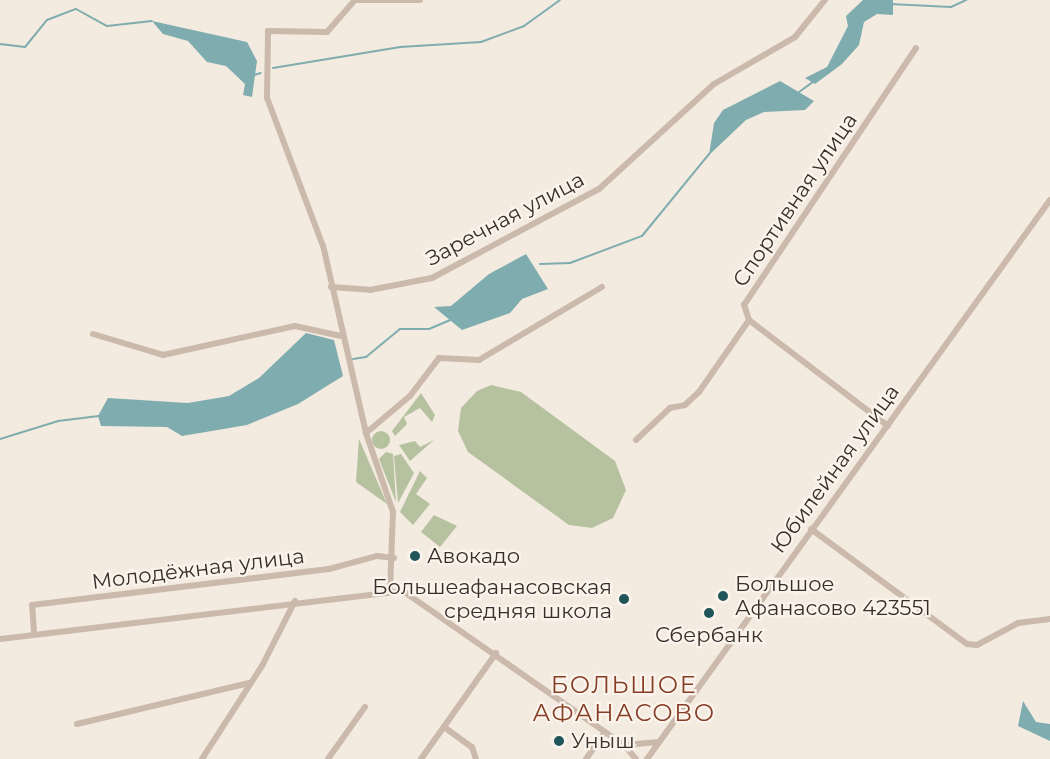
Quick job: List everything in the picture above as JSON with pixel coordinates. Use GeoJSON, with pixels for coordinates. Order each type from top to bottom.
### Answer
{"type":"FeatureCollection","features":[{"type":"Feature","properties":{"kind":"street"},"geometry":{"type":"LineString","coordinates":[[390,590],[394,558],[393,512],[366,433],[312,213],[267,98],[268,31],[327,32],[355,0],[420,0]]}},
{"type":"Feature","properties":{"kind":"street","name":"Заречная улица"},"geometry":{"type":"LineString","coordinates":[[331,287],[370,290],[432,278],[599,189],[714,84],[795,37],[825,0]]}},
{"type":"Feature","properties":{"kind":"street","name":"Спортивная улица"},"geometry":{"type":"LineString","coordinates":[[636,440],[670,408],[685,405],[699,392],[749,320],[744,305],[916,48]]}},
{"type":"Feature","properties":{"kind":"street","name":"Юбилейная улица"},"geometry":{"type":"LineString","coordinates":[[647,759],[1050,200]]}},
{"type":"Feature","properties":{"kind":"street"},"geometry":{"type":"LineString","coordinates":[[366,433],[410,396],[439,358],[478,360],[602,287]]}},
{"type":"Feature","properties":{"kind":"street"},"geometry":{"type":"LineString","coordinates":[[749,320],[888,426]]}},
{"type":"Feature","properties":{"kind":"street"},"geometry":{"type":"LineString","coordinates":[[93,334],[163,355],[295,326],[341,336]]}},
{"type":"Feature","properties":{"kind":"street"},"geometry":{"type":"LineString","coordinates":[[811,529],[972,645],[1018,623],[1050,619]]}},
{"type":"Feature","properties":{"kind":"street","name":"Молодёжная улица"},"geometry":{"type":"LineString","coordinates":[[34,632],[32,605],[329,569],[377,556],[394,558]]}},
{"type":"Feature","properties":{"kind":"street","name":"Молодёжная улица"},"geometry":{"type":"LineString","coordinates":[[0,639],[34,632],[390,590],[417,597],[624,745],[636,759]]}},
{"type":"Feature","properties":{"kind":"street","name":"Молодёжная улица"},"geometry":{"type":"LineString","coordinates":[[202,759],[250,683],[295,601]]}},
{"type":"Feature","properties":{"kind":"street"},"geometry":{"type":"LineString","coordinates":[[421,759],[496,653]]}},
{"type":"Feature","properties":{"kind":"street"},"geometry":{"type":"LineString","coordinates":[[77,724],[250,683]]}},
{"type":"Feature","properties":{"kind":"street"},"geometry":{"type":"LineString","coordinates":[[328,759],[365,707]]}},
{"type":"Feature","properties":{"kind":"street"},"geometry":{"type":"LineString","coordinates":[[444,727],[472,747],[476,759]]}},
{"type":"Feature","properties":{"kind":"street"},"geometry":{"type":"LineString","coordinates":[[586,759],[604,732]]}},
{"type":"Feature","properties":{"kind":"street"},"geometry":{"type":"LineString","coordinates":[[624,745],[659,742]]}},
{"type":"Feature","properties":{"kind":"green space"},"geometry":{"type":"Polygon","coordinates":[[[491,385],[521,392],[615,461],[626,490],[613,518],[592,528],[569,525],[468,452],[458,431],[461,408],[477,391],[491,385]]]}},
{"type":"Feature","properties":{"kind":"green space"},"geometry":{"type":"Polygon","coordinates":[[[421,393],[435,415],[432,422],[420,408],[404,417],[407,424],[395,436],[392,431],[421,393]]]}},
{"type":"Feature","properties":{"kind":"green space"},"geometry":{"type":"Polygon","coordinates":[[[381,431],[387,434],[390,440],[387,446],[381,449],[375,446],[372,440],[375,434],[381,431]]]}},
{"type":"Feature","properties":{"kind":"green space"},"geometry":{"type":"Polygon","coordinates":[[[359,439],[387,504],[356,482],[359,439]]]}},
{"type":"Feature","properties":{"kind":"green space"},"geometry":{"type":"Polygon","coordinates":[[[434,440],[410,461],[399,445],[415,441],[420,447],[434,440]]]}},
{"type":"Feature","properties":{"kind":"green space"},"geometry":{"type":"Polygon","coordinates":[[[386,452],[393,454],[396,502],[379,459],[386,452]]]}},
{"type":"Feature","properties":{"kind":"green space"},"geometry":{"type":"Polygon","coordinates":[[[401,454],[414,473],[398,503],[394,456],[401,454]]]}},
{"type":"Feature","properties":{"kind":"green space"},"geometry":{"type":"Polygon","coordinates":[[[420,471],[427,478],[416,494],[430,504],[413,525],[400,512],[420,471]]]}},
{"type":"Feature","properties":{"kind":"green space"},"geometry":{"type":"Polygon","coordinates":[[[434,515],[457,526],[440,547],[421,532],[434,515]]]}},
{"type":"Feature","properties":{"kind":"water"},"geometry":{"type":"Polygon","coordinates":[[[863,0],[893,0],[893,15],[877,14],[864,22],[859,45],[842,64],[815,84],[805,78],[827,67],[848,26],[846,16],[863,0]]]}},
{"type":"Feature","properties":{"kind":"water"},"geometry":{"type":"Polygon","coordinates":[[[152,21],[247,42],[257,61],[252,97],[243,95],[245,84],[226,66],[207,62],[188,41],[163,34],[152,21]]]}},
{"type":"Feature","properties":{"kind":"water"},"geometry":{"type":"Polygon","coordinates":[[[780,81],[814,101],[805,110],[764,112],[746,120],[709,155],[714,123],[723,110],[780,81]]]}},
{"type":"Feature","properties":{"kind":"water"},"geometry":{"type":"Polygon","coordinates":[[[526,254],[548,289],[522,299],[510,313],[462,330],[434,307],[451,306],[489,274],[526,254]]]}},
{"type":"Feature","properties":{"kind":"water"},"geometry":{"type":"Polygon","coordinates":[[[306,333],[334,340],[343,376],[298,404],[247,425],[182,436],[167,427],[101,426],[98,416],[108,398],[188,403],[229,396],[259,378],[306,333]]]}},
{"type":"Feature","properties":{"kind":"water"},"geometry":{"type":"Polygon","coordinates":[[[1023,701],[1036,722],[1050,724],[1050,741],[1018,726],[1023,701]]]}},
{"type":"Feature","properties":{"kind":"waterway"},"geometry":{"type":"LineString","coordinates":[[273,68],[400,47],[481,42],[524,26],[560,0]]}},
{"type":"Feature","properties":{"kind":"waterway"},"geometry":{"type":"LineString","coordinates":[[890,4],[951,7],[966,0]]}},
{"type":"Feature","properties":{"kind":"waterway"},"geometry":{"type":"LineString","coordinates":[[0,44],[25,47],[47,20],[76,9],[107,26],[152,21]]}},
{"type":"Feature","properties":{"kind":"waterway"},"geometry":{"type":"LineString","coordinates":[[251,76],[261,73]]}},
{"type":"Feature","properties":{"kind":"waterway"},"geometry":{"type":"LineString","coordinates":[[799,92],[814,81]]}},
{"type":"Feature","properties":{"kind":"waterway"},"geometry":{"type":"LineString","coordinates":[[540,264],[570,263],[642,236],[710,153]]}},
{"type":"Feature","properties":{"kind":"waterway"},"geometry":{"type":"LineString","coordinates":[[353,359],[366,357],[400,329],[429,329],[452,319]]}},
{"type":"Feature","properties":{"kind":"waterway"},"geometry":{"type":"LineString","coordinates":[[0,439],[58,421],[99,416]]}},
{"type":"Feature","properties":{"kind":"place","name":"Авокадо"},"geometry":{"type":"Point","coordinates":[415,556]}},
{"type":"Feature","properties":{"kind":"place","name":"Большое Афанасово 423551"},"geometry":{"type":"Point","coordinates":[723,596]}},
{"type":"Feature","properties":{"kind":"place","name":"Большеафанасовская средняя школа"},"geometry":{"type":"Point","coordinates":[624,599]}},
{"type":"Feature","properties":{"kind":"place","name":"Сбербанк"},"geometry":{"type":"Point","coordinates":[709,613]}},
{"type":"Feature","properties":{"kind":"place","name":"Уныш"},"geometry":{"type":"Point","coordinates":[559,741]}},
{"type":"Feature","properties":{"kind":"district","name":"БОЛЬШОЕ АФАНАСОВО"},"geometry":{"type":"Point","coordinates":[624,699]}}]}
